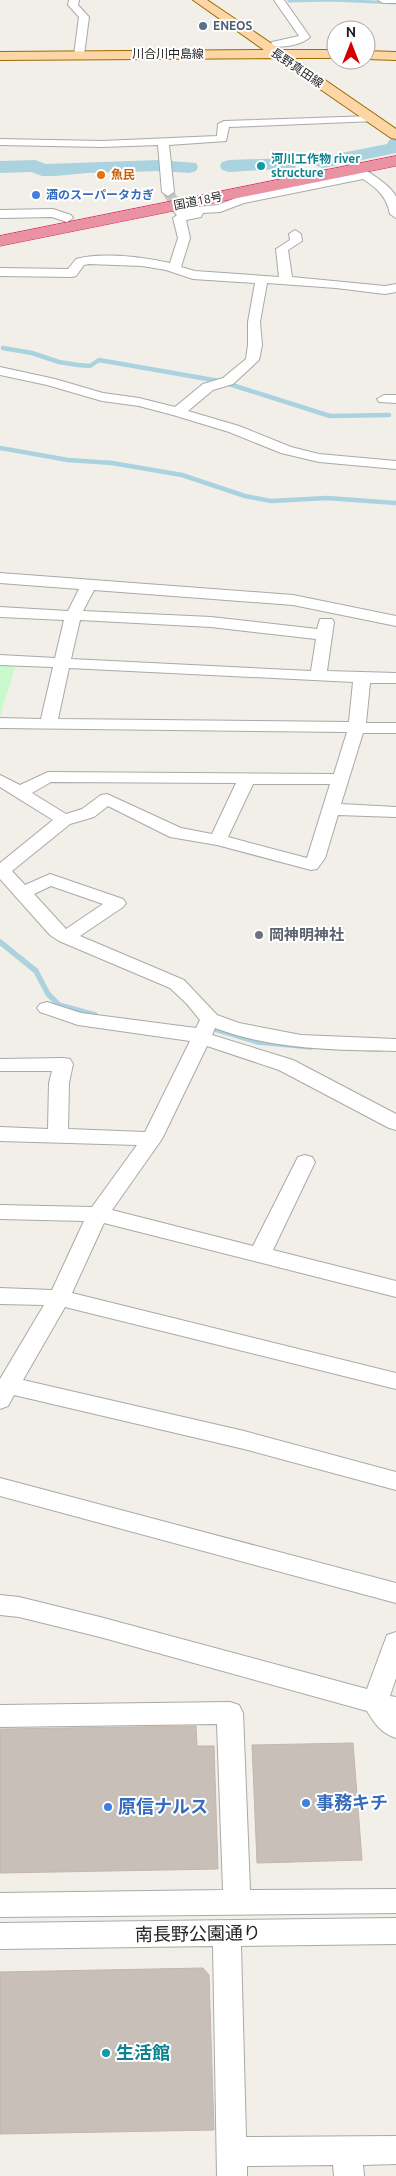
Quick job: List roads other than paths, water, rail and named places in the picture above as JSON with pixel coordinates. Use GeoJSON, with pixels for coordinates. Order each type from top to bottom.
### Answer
{"type":"FeatureCollection","features":[{"type":"Feature","properties":{"kind":"highway","name":"国道18号"},"geometry":{"type":"LineString","coordinates":[[0,232],[396,152]]}},
{"type":"Feature","properties":{"kind":"highway","name":"国道18号"},"geometry":{"type":"LineString","coordinates":[[0,241],[360,172],[396,161]]}},
{"type":"Feature","properties":{"kind":"main road","name":"長野真田線"},"geometry":{"type":"LineString","coordinates":[[199,0],[276,49],[290,53],[396,125]]}},
{"type":"Feature","properties":{"kind":"main road","name":"長野真田線"},"geometry":{"type":"LineString","coordinates":[[214,0],[276,49],[396,135]]}},
{"type":"Feature","properties":{"kind":"main road","name":"川合川中島線"},"geometry":{"type":"LineString","coordinates":[[0,56],[276,49]]}},
{"type":"Feature","properties":{"kind":"main road"},"geometry":{"type":"LineString","coordinates":[[290,53],[326,54]]}},
{"type":"Feature","properties":{"kind":"main road"},"geometry":{"type":"LineString","coordinates":[[376,55],[396,56]]}},
{"type":"Feature","properties":{"kind":"street"},"geometry":{"type":"LineString","coordinates":[[74,0],[73,5],[84,17],[79,55]]}},
{"type":"Feature","properties":{"kind":"street"},"geometry":{"type":"LineString","coordinates":[[279,0],[314,50]]}},
{"type":"Feature","properties":{"kind":"street"},"geometry":{"type":"LineString","coordinates":[[383,0],[396,0]]}},
{"type":"Feature","properties":{"kind":"street"},"geometry":{"type":"LineString","coordinates":[[276,49],[305,37]]}},
{"type":"Feature","properties":{"kind":"street"},"geometry":{"type":"LineString","coordinates":[[0,142],[102,144],[222,139],[224,124],[372,119]]}},
{"type":"Feature","properties":{"kind":"street"},"geometry":{"type":"LineString","coordinates":[[163,142],[168,192]]}},
{"type":"Feature","properties":{"kind":"street"},"geometry":{"type":"LineString","coordinates":[[180,212],[220,208],[250,198],[360,172],[381,185],[396,208],[396,214]]}},
{"type":"Feature","properties":{"kind":"street"},"geometry":{"type":"LineString","coordinates":[[175,267],[184,238],[179,218],[251,205],[250,198]]}},
{"type":"Feature","properties":{"kind":"street"},"geometry":{"type":"LineString","coordinates":[[0,214],[53,213],[68,218]]}},
{"type":"Feature","properties":{"kind":"street"},"geometry":{"type":"LineString","coordinates":[[286,280],[282,249],[296,241],[295,234]]}},
{"type":"Feature","properties":{"kind":"street"},"geometry":{"type":"LineString","coordinates":[[0,272],[72,273],[80,262],[89,260],[161,264],[193,274],[286,280],[385,290],[396,288]]}},
{"type":"Feature","properties":{"kind":"street"},"geometry":{"type":"LineString","coordinates":[[178,412],[208,387],[228,381],[252,360],[256,345],[254,322],[262,279]]}},
{"type":"Feature","properties":{"kind":"street"},"geometry":{"type":"LineString","coordinates":[[0,371],[50,382],[102,397],[139,402],[178,412],[234,429],[286,450],[319,458],[396,465]]}},
{"type":"Feature","properties":{"kind":"street"},"geometry":{"type":"LineString","coordinates":[[0,578],[293,600],[396,621]]}},
{"type":"Feature","properties":{"kind":"street"},"geometry":{"type":"LineString","coordinates":[[48,724],[73,616],[88,586]]}},
{"type":"Feature","properties":{"kind":"street"},"geometry":{"type":"LineString","coordinates":[[318,675],[328,607]]}},
{"type":"Feature","properties":{"kind":"street"},"geometry":{"type":"LineString","coordinates":[[0,612],[211,622],[324,635]]}},
{"type":"Feature","properties":{"kind":"street"},"geometry":{"type":"LineString","coordinates":[[0,660],[362,678],[396,678]]}},
{"type":"Feature","properties":{"kind":"street"},"geometry":{"type":"LineString","coordinates":[[362,678],[357,726],[316,858],[311,864],[218,840],[176,833],[107,799],[88,812],[64,820],[1,869],[57,931],[66,937],[178,984],[195,1001],[200,1010],[210,1018],[226,1026],[263,1036],[337,1043],[396,1045]]}},
{"type":"Feature","properties":{"kind":"street"},"geometry":{"type":"LineString","coordinates":[[0,723],[357,726],[396,728]]}},
{"type":"Feature","properties":{"kind":"street"},"geometry":{"type":"LineString","coordinates":[[21,792],[48,777],[339,779]]}},
{"type":"Feature","properties":{"kind":"street"},"geometry":{"type":"LineString","coordinates":[[218,840],[247,779]]}},
{"type":"Feature","properties":{"kind":"street"},"geometry":{"type":"LineString","coordinates":[[0,780],[64,820]]}},
{"type":"Feature","properties":{"kind":"street"},"geometry":{"type":"LineString","coordinates":[[332,809],[396,812]]}},
{"type":"Feature","properties":{"kind":"street"},"geometry":{"type":"LineString","coordinates":[[22,893],[50,879],[117,903],[66,937]]}},
{"type":"Feature","properties":{"kind":"street"},"geometry":{"type":"LineString","coordinates":[[47,1008],[78,1019],[191,1033],[200,1038],[253,1053],[286,1065],[396,1123]]}},
{"type":"Feature","properties":{"kind":"street"},"geometry":{"type":"LineString","coordinates":[[210,1018],[152,1139],[98,1214],[59,1298],[4,1393],[244,1440],[396,1481]]}},
{"type":"Feature","properties":{"kind":"street"},"geometry":{"type":"LineString","coordinates":[[0,1065],[62,1064],[58,1135]]}},
{"type":"Feature","properties":{"kind":"street"},"geometry":{"type":"LineString","coordinates":[[0,1134],[152,1139]]}},
{"type":"Feature","properties":{"kind":"street"},"geometry":{"type":"LineString","coordinates":[[260,1254],[305,1162]]}},
{"type":"Feature","properties":{"kind":"street"},"geometry":{"type":"LineString","coordinates":[[0,1212],[98,1214],[396,1289]]}},
{"type":"Feature","properties":{"kind":"street"},"geometry":{"type":"LineString","coordinates":[[0,1296],[59,1298],[396,1381]]}},
{"type":"Feature","properties":{"kind":"street"},"geometry":{"type":"LineString","coordinates":[[0,1487],[396,1593]]}},
{"type":"Feature","properties":{"kind":"street"},"geometry":{"type":"LineString","coordinates":[[0,1605],[19,1607],[100,1627],[386,1705]]}},
{"type":"Feature","properties":{"kind":"street"},"geometry":{"type":"LineString","coordinates":[[396,1642],[385,1718],[396,1727]]}},
{"type":"Feature","properties":{"kind":"street"},"geometry":{"type":"LineString","coordinates":[[0,1716],[230,1713],[237,1904]]}},
{"type":"Feature","properties":{"kind":"street","name":"南長野公園通り"},"geometry":{"type":"LineString","coordinates":[[0,1905],[396,1901]]}},
{"type":"Feature","properties":{"kind":"street","name":"南長野公園通り"},"geometry":{"type":"LineString","coordinates":[[0,1936],[396,1931]]}},
{"type":"Feature","properties":{"kind":"street"},"geometry":{"type":"LineString","coordinates":[[227,1934],[231,2164],[348,2163],[396,2150]]}},
{"type":"Feature","properties":{"kind":"waterway"},"geometry":{"type":"LineString","coordinates":[[289,1],[331,0],[396,3]]}},
{"type":"Feature","properties":{"kind":"waterway"},"geometry":{"type":"LineString","coordinates":[[353,156],[393,148],[396,144]]}},
{"type":"Feature","properties":{"kind":"waterway"},"geometry":{"type":"LineString","coordinates":[[323,162],[345,157]]}},
{"type":"Feature","properties":{"kind":"waterway"},"geometry":{"type":"LineString","coordinates":[[261,165],[288,164]]}},
{"type":"Feature","properties":{"kind":"waterway"},"geometry":{"type":"LineString","coordinates":[[229,166],[258,165]]}},
{"type":"Feature","properties":{"kind":"waterway"},"geometry":{"type":"LineString","coordinates":[[0,167],[35,166],[42,170],[55,170],[87,167],[158,166]]}},
{"type":"Feature","properties":{"kind":"waterway"},"geometry":{"type":"LineString","coordinates":[[167,166],[189,167]]}},
{"type":"Feature","properties":{"kind":"waterway"},"geometry":{"type":"LineString","coordinates":[[3,348],[32,353],[59,362],[78,365],[90,366],[99,360],[219,381]]}},
{"type":"Feature","properties":{"kind":"waterway"},"geometry":{"type":"LineString","coordinates":[[226,383],[330,416],[389,415]]}},
{"type":"Feature","properties":{"kind":"waterway"},"geometry":{"type":"LineString","coordinates":[[0,448],[68,460],[112,463],[182,475],[245,496],[271,501],[327,498],[396,503]]}},
{"type":"Feature","properties":{"kind":"waterway"},"geometry":{"type":"LineString","coordinates":[[0,942],[36,971],[48,994],[59,1005],[95,1015]]}},
{"type":"Feature","properties":{"kind":"waterway"},"geometry":{"type":"LineString","coordinates":[[215,1029],[258,1042],[311,1047]]}},
{"type":"Feature","properties":{"kind":"tunnel"},"geometry":{"type":"LineString","coordinates":[[168,192],[180,212]]}},
{"type":"Feature","properties":{"kind":"place","name":"ENEOS"},"geometry":{"type":"Point","coordinates":[203,26]}},
{"type":"Feature","properties":{"kind":"place","name":"河川工作物 river structure"},"geometry":{"type":"Point","coordinates":[261,166]}},
{"type":"Feature","properties":{"kind":"place","name":"魚民"},"geometry":{"type":"Point","coordinates":[101,175]}},
{"type":"Feature","properties":{"kind":"place","name":"酒のスーパータカぎ"},"geometry":{"type":"Point","coordinates":[36,195]}},
{"type":"Feature","properties":{"kind":"place","name":"岡神明神社"},"geometry":{"type":"Point","coordinates":[259,935]}},
{"type":"Feature","properties":{"kind":"place","name":"事務キチ"},"geometry":{"type":"Point","coordinates":[306,1803]}},
{"type":"Feature","properties":{"kind":"place","name":"原信ナルス"},"geometry":{"type":"Point","coordinates":[108,1807]}},
{"type":"Feature","properties":{"kind":"place","name":"生活館"},"geometry":{"type":"Point","coordinates":[106,2053]}}]}
